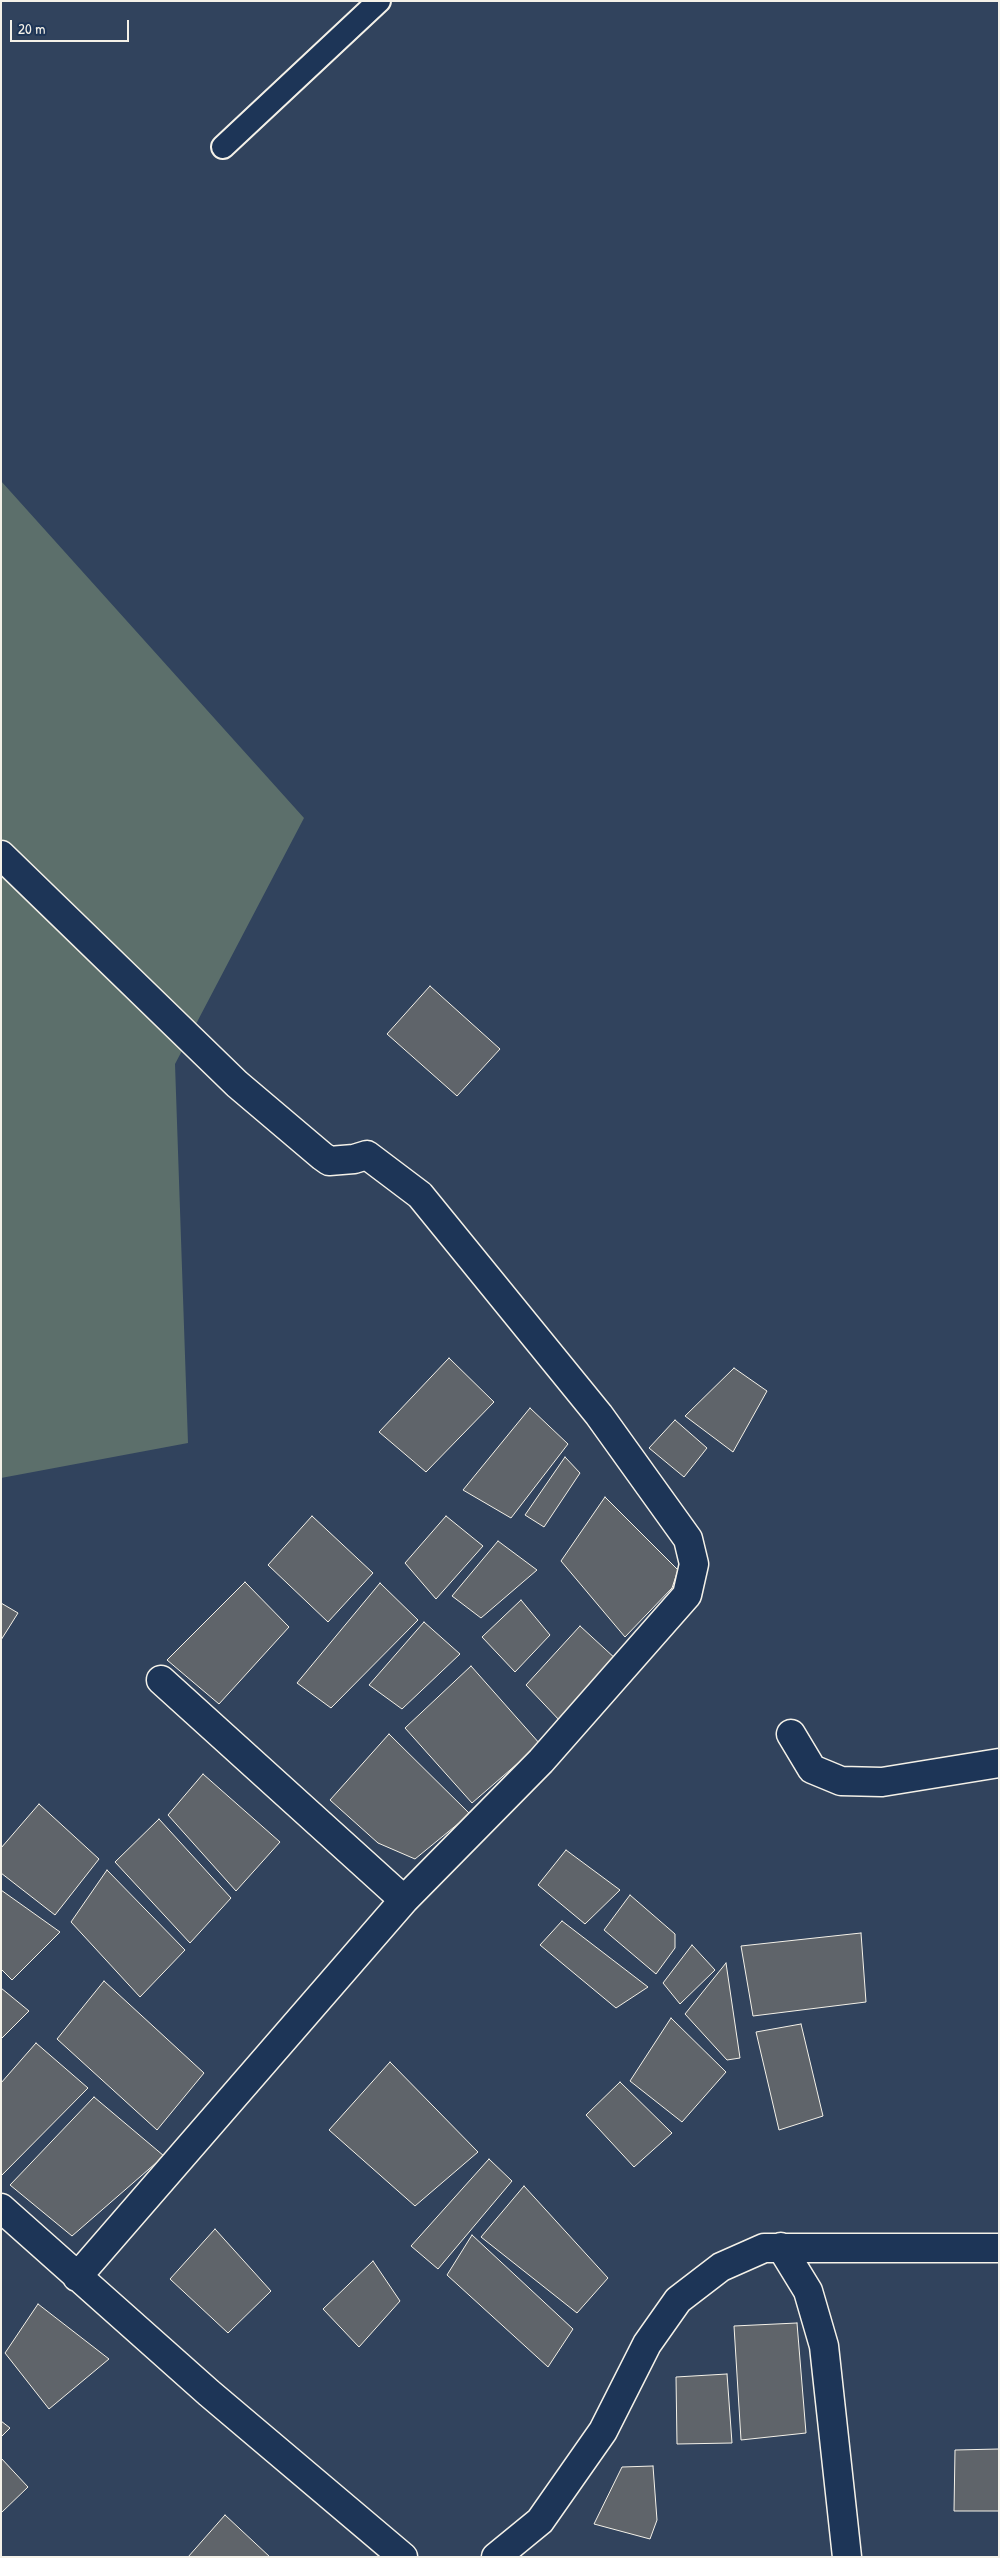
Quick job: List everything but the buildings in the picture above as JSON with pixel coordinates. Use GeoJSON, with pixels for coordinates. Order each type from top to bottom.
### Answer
{"type":"FeatureCollection","features":[{"type":"Feature","properties":{"kind":"street"},"geometry":{"type":"LineString","coordinates":[[1,855],[237,1084],[322,1156],[329,1161],[354,1159],[367,1155],[420,1195],[599,1415],[688,1539],[694,1564],[687,1596],[541,1761],[404,1900],[77,2277]]}},
{"type":"Feature","properties":{"kind":"street"},"geometry":{"type":"LineString","coordinates":[[161,1680],[404,1900]]}},
{"type":"Feature","properties":{"kind":"street"},"geometry":{"type":"LineString","coordinates":[[791,1734],[812,1769],[841,1781],[882,1782],[999,1764]]}},
{"type":"Feature","properties":{"kind":"street"},"geometry":{"type":"LineString","coordinates":[[1,2208],[201,2386],[403,2557]]}},
{"type":"Feature","properties":{"kind":"street"},"geometry":{"type":"LineString","coordinates":[[496,2557],[540,2521],[603,2431],[647,2344],[678,2300],[721,2267],[764,2248],[999,2248]]}},
{"type":"Feature","properties":{"kind":"street"},"geometry":{"type":"LineString","coordinates":[[781,2248],[808,2291],[824,2346],[847,2557]]}},
{"type":"Feature","properties":{"kind":"lane"},"geometry":{"type":"LineString","coordinates":[[224,147],[379,1]]}},
{"type":"Feature","properties":{"kind":"shaded area"},"geometry":{"type":"Polygon","coordinates":[[[1,481],[304,818],[175,1064],[188,1443],[1,1478],[1,481]]]}}]}
